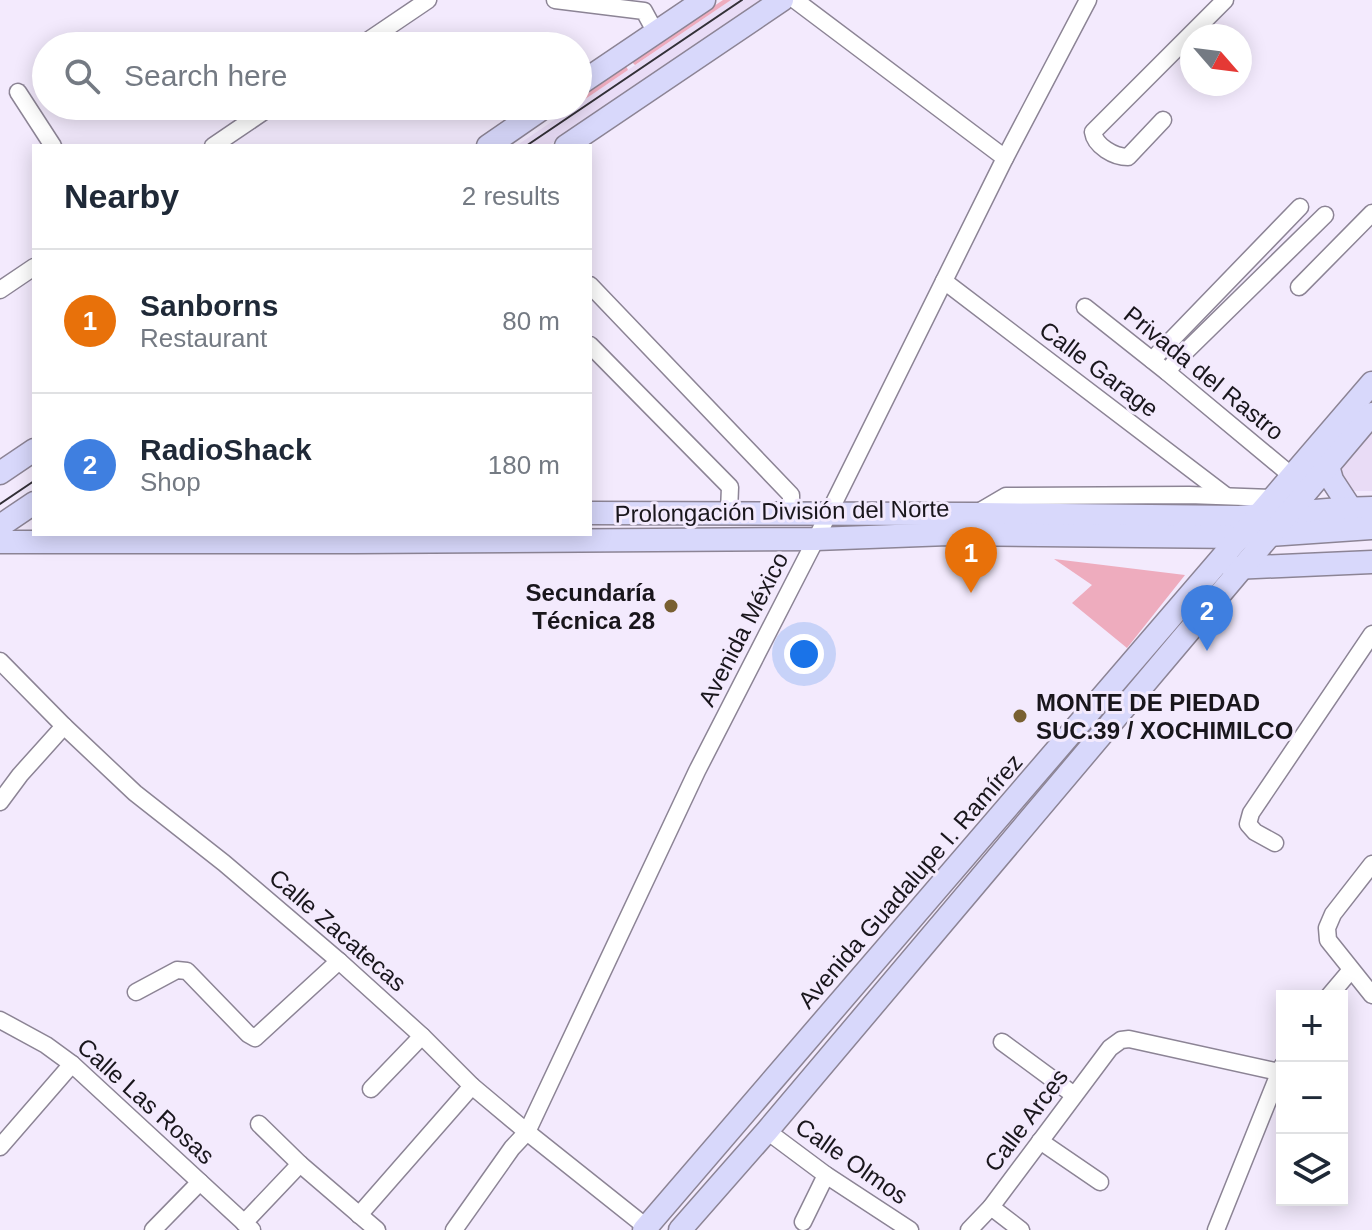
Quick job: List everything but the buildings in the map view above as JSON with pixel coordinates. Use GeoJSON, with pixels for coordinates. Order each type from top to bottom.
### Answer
{"type":"FeatureCollection","features":[{"type":"Feature","properties":{"kind":"main road"},"geometry":{"type":"LineString","coordinates":[[592,76],[704,0]]}},
{"type":"Feature","properties":{"kind":"main road"},"geometry":{"type":"LineString","coordinates":[[569,144],[782,0]]}},
{"type":"Feature","properties":{"kind":"main road"},"geometry":{"type":"LineString","coordinates":[[491,144],[526,120]]}},
{"type":"Feature","properties":{"kind":"main road","name":"Avenida Guadalupe I. Ramírez"},"geometry":{"type":"LineString","coordinates":[[647,1229],[1233,562],[1268,537],[1281,505],[1372,383]]}},
{"type":"Feature","properties":{"kind":"main road","name":"Avenida Guadalupe I. Ramírez"},"geometry":{"type":"LineString","coordinates":[[1300,483],[1328,466],[1372,414]]}},
{"type":"Feature","properties":{"kind":"main road"},"geometry":{"type":"LineString","coordinates":[[0,473],[32,451]]}},
{"type":"Feature","properties":{"kind":"main road"},"geometry":{"type":"LineString","coordinates":[[1328,466],[1332,480],[1362,508]]}},
{"type":"Feature","properties":{"kind":"main road"},"geometry":{"type":"LineString","coordinates":[[1281,505],[1362,508]]}},
{"type":"Feature","properties":{"kind":"main road","name":"Avenida Guadalupe I. Ramírez"},"geometry":{"type":"LineString","coordinates":[[680,1230],[767,1131],[1233,562],[1240,537],[1259,515],[1281,505]]}},
{"type":"Feature","properties":{"kind":"main road","name":"Prolongación División del Norte"},"geometry":{"type":"LineString","coordinates":[[592,513],[1259,515]]}},
{"type":"Feature","properties":{"kind":"main road","name":"Prolongación División del Norte"},"geometry":{"type":"LineString","coordinates":[[0,542],[816,539],[948,534],[1268,537],[1372,528]]}},
{"type":"Feature","properties":{"kind":"main road"},"geometry":{"type":"LineString","coordinates":[[1181,536],[1233,562],[1372,562]]}},
{"type":"Feature","properties":{"kind":"main road"},"geometry":{"type":"LineString","coordinates":[[1233,562],[1372,551]]}},
{"type":"Feature","properties":{"kind":"street"},"geometry":{"type":"LineString","coordinates":[[381,32],[428,0]]}},
{"type":"Feature","properties":{"kind":"street"},"geometry":{"type":"LineString","coordinates":[[555,0],[641,6],[656,33]]}},
{"type":"Feature","properties":{"kind":"street"},"geometry":{"type":"LineString","coordinates":[[795,0],[1005,158]]}},
{"type":"Feature","properties":{"kind":"street","name":"Avenida México"},"geometry":{"type":"LineString","coordinates":[[454,1230],[512,1148],[527,1132],[697,771],[1005,158],[1088,0]]}},
{"type":"Feature","properties":{"kind":"street"},"geometry":{"type":"LineString","coordinates":[[1163,120],[1128,157],[1116,155],[1093,138],[1093,132],[1225,0]]}},
{"type":"Feature","properties":{"kind":"street"},"geometry":{"type":"LineString","coordinates":[[18,92],[32,114]]}},
{"type":"Feature","properties":{"kind":"street"},"geometry":{"type":"LineString","coordinates":[[36,120],[52,144]]}},
{"type":"Feature","properties":{"kind":"street"},"geometry":{"type":"LineString","coordinates":[[216,144],[251,120]]}},
{"type":"Feature","properties":{"kind":"street"},"geometry":{"type":"LineString","coordinates":[[1152,360],[1300,207]]}},
{"type":"Feature","properties":{"kind":"street"},"geometry":{"type":"LineString","coordinates":[[1299,287],[1372,213]]}},
{"type":"Feature","properties":{"kind":"street"},"geometry":{"type":"LineString","coordinates":[[1167,372],[1325,215]]}},
{"type":"Feature","properties":{"kind":"street"},"geometry":{"type":"LineString","coordinates":[[0,290],[32,268]]}},
{"type":"Feature","properties":{"kind":"street","name":"Calle Garage"},"geometry":{"type":"LineString","coordinates":[[944,281],[1225,495]]}},
{"type":"Feature","properties":{"kind":"street"},"geometry":{"type":"LineString","coordinates":[[592,287],[791,495],[791,513]]}},
{"type":"Feature","properties":{"kind":"street","name":"Privada del Rastro"},"geometry":{"type":"LineString","coordinates":[[1085,307],[1300,483]]}},
{"type":"Feature","properties":{"kind":"street"},"geometry":{"type":"LineString","coordinates":[[592,347],[730,487],[729,512]]}},
{"type":"Feature","properties":{"kind":"street"},"geometry":{"type":"LineString","coordinates":[[948,534],[1006,496],[1225,495],[1281,505]]}},
{"type":"Feature","properties":{"kind":"street"},"geometry":{"type":"LineString","coordinates":[[1275,843],[1255,832],[1248,824],[1251,813],[1372,634]]}},
{"type":"Feature","properties":{"kind":"street","name":"Calle Zacatecas"},"geometry":{"type":"LineString","coordinates":[[0,661],[135,793],[224,863],[339,961],[472,1086],[647,1229]]}},
{"type":"Feature","properties":{"kind":"street"},"geometry":{"type":"LineString","coordinates":[[0,802],[64,726]]}},
{"type":"Feature","properties":{"kind":"street"},"geometry":{"type":"LineString","coordinates":[[1372,864],[1333,914],[1327,928],[1328,940],[1372,995]]}},
{"type":"Feature","properties":{"kind":"street"},"geometry":{"type":"LineString","coordinates":[[136,992],[177,970],[187,971],[255,1038],[339,961]]}},
{"type":"Feature","properties":{"kind":"street"},"geometry":{"type":"LineString","coordinates":[[1334,990],[1351,970]]}},
{"type":"Feature","properties":{"kind":"street","name":"Calle Las Rosas"},"geometry":{"type":"LineString","coordinates":[[0,1020],[46,1045],[72,1064],[248,1226]]}},
{"type":"Feature","properties":{"kind":"street"},"geometry":{"type":"LineString","coordinates":[[371,1089],[422,1036]]}},
{"type":"Feature","properties":{"kind":"street","name":"Calle Arces"},"geometry":{"type":"LineString","coordinates":[[969,1230],[991,1207],[1110,1048],[1121,1040],[1129,1039],[1276,1071]]}},
{"type":"Feature","properties":{"kind":"street"},"geometry":{"type":"LineString","coordinates":[[1002,1042],[1074,1095]]}},
{"type":"Feature","properties":{"kind":"street"},"geometry":{"type":"LineString","coordinates":[[0,1147],[72,1064]]}},
{"type":"Feature","properties":{"kind":"street"},"geometry":{"type":"LineString","coordinates":[[1216,1230],[1276,1084]]}},
{"type":"Feature","properties":{"kind":"street"},"geometry":{"type":"LineString","coordinates":[[359,1215],[472,1086]]}},
{"type":"Feature","properties":{"kind":"street"},"geometry":{"type":"LineString","coordinates":[[259,1124],[377,1230]]}},
{"type":"Feature","properties":{"kind":"street","name":"Calle Olmos"},"geometry":{"type":"LineString","coordinates":[[767,1131],[826,1175],[910,1230]]}},
{"type":"Feature","properties":{"kind":"street"},"geometry":{"type":"LineString","coordinates":[[1040,1141],[1100,1182]]}},
{"type":"Feature","properties":{"kind":"street"},"geometry":{"type":"LineString","coordinates":[[248,1226],[300,1164]]}},
{"type":"Feature","properties":{"kind":"street"},"geometry":{"type":"LineString","coordinates":[[803,1222],[826,1175]]}},
{"type":"Feature","properties":{"kind":"street"},"geometry":{"type":"LineString","coordinates":[[153,1230],[200,1182]]}},
{"type":"Feature","properties":{"kind":"street"},"geometry":{"type":"LineString","coordinates":[[991,1207],[1021,1230]]}},
{"type":"Feature","properties":{"kind":"shaded area"},"geometry":{"type":"Polygon","coordinates":[[[723,0],[731,0],[635,65],[632,62],[626,66],[628,70],[592,94],[592,88],[723,0]]]}},
{"type":"Feature","properties":{"kind":"shaded area"},"geometry":{"type":"Polygon","coordinates":[[[731,0],[764,0],[592,116],[592,94],[731,0]]]}},
{"type":"Feature","properties":{"kind":"shaded area"},"geometry":{"type":"Polygon","coordinates":[[[554,120],[586,120],[551,144],[519,144],[554,120]]]}},
{"type":"Feature","properties":{"kind":"shaded area"},"geometry":{"type":"Polygon","coordinates":[[[1372,427],[1372,491],[1347,491],[1341,473],[1346,456],[1372,427]]]}},
{"type":"Feature","properties":{"kind":"shaded area"},"geometry":{"type":"Polygon","coordinates":[[[1054,559],[1185,575],[1127,648],[1072,603],[1092,585],[1054,559]]]}},
{"type":"Feature","properties":{"kind":"tram line"},"geometry":{"type":"LineString","coordinates":[[592,101],[742,0]]}},
{"type":"Feature","properties":{"kind":"tram line"},"geometry":{"type":"LineString","coordinates":[[529,144],[564,120]]}},
{"type":"Feature","properties":{"kind":"tram line"},"geometry":{"type":"LineString","coordinates":[[0,504],[32,482]]}},
{"type":"Feature","properties":{"kind":"place","name":"Sanborns"},"geometry":{"type":"Point","coordinates":[971,593]}},
{"type":"Feature","properties":{"kind":"place","name":"Secundaría Técnica 28"},"geometry":{"type":"Point","coordinates":[671,606]}},
{"type":"Feature","properties":{"kind":"place","name":"RadioShack"},"geometry":{"type":"Point","coordinates":[1207,651]}},
{"type":"Feature","properties":{"kind":"place","name":"MONTE DE PIEDAD SUC.39 / XOCHIMILCO"},"geometry":{"type":"Point","coordinates":[1020,716]}}]}
